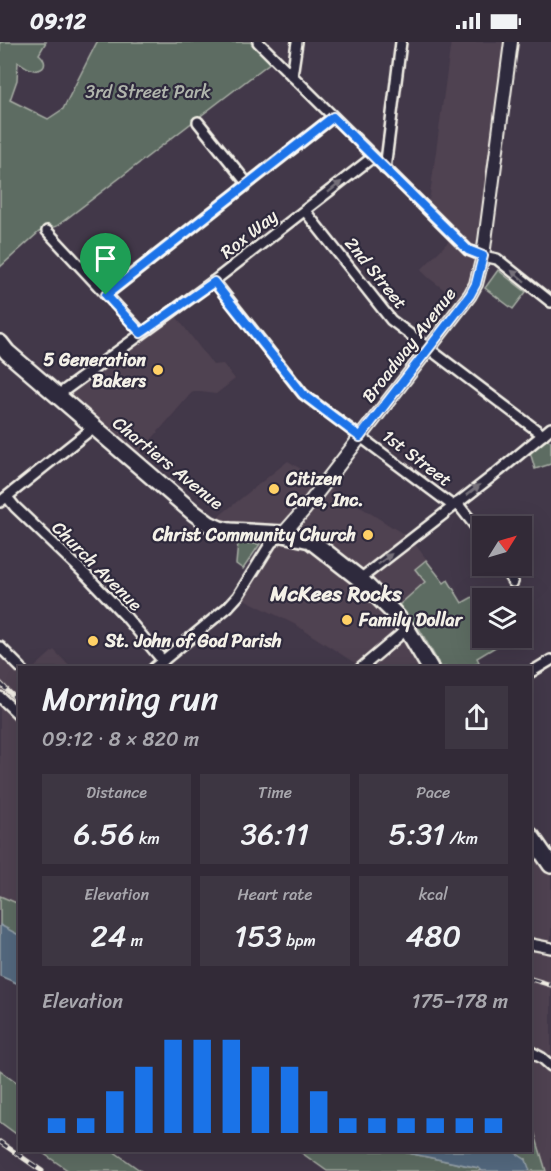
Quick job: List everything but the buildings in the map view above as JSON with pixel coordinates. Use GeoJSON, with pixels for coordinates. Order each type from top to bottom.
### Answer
{"type":"FeatureCollection","features":[{"type":"Feature","properties":{"kind":"main road","name":"Chartiers Avenue"},"geometry":{"type":"LineString","coordinates":[[0,343],[7,352],[209,524],[230,531],[283,534],[310,540],[360,579],[407,629],[429,666]]}},
{"type":"Feature","properties":{"kind":"main road"},"geometry":{"type":"LineString","coordinates":[[532,837],[551,865]]}},
{"type":"Feature","properties":{"kind":"street"},"geometry":{"type":"LineString","coordinates":[[258,42],[468,250],[497,259],[551,302]]}},
{"type":"Feature","properties":{"kind":"street"},"geometry":{"type":"LineString","coordinates":[[292,76],[297,42]]}},
{"type":"Feature","properties":{"kind":"street"},"geometry":{"type":"LineString","coordinates":[[385,169],[401,42]]}},
{"type":"Feature","properties":{"kind":"street","name":"Broadway Avenue"},"geometry":{"type":"LineString","coordinates":[[283,534],[470,295],[476,284],[483,256],[511,42]]}},
{"type":"Feature","properties":{"kind":"street"},"geometry":{"type":"LineString","coordinates":[[106,295],[333,117]]}},
{"type":"Feature","properties":{"kind":"street"},"geometry":{"type":"LineString","coordinates":[[198,122],[247,183]]}},
{"type":"Feature","properties":{"kind":"street","name":"Rox Way"},"geometry":{"type":"LineString","coordinates":[[58,395],[214,282],[373,157]]}},
{"type":"Feature","properties":{"kind":"street","name":"2nd Street"},"geometry":{"type":"LineString","coordinates":[[305,211],[391,320],[543,435]]}},
{"type":"Feature","properties":{"kind":"street"},"geometry":{"type":"LineString","coordinates":[[47,231],[141,333]]}},
{"type":"Feature","properties":{"kind":"street","name":"1st Street"},"geometry":{"type":"LineString","coordinates":[[214,282],[303,394],[455,505],[472,524]]}},
{"type":"Feature","properties":{"kind":"street"},"geometry":{"type":"LineString","coordinates":[[3,499],[94,427]]}},
{"type":"Feature","properties":{"kind":"street"},"geometry":{"type":"LineString","coordinates":[[360,579],[551,428]]}},
{"type":"Feature","properties":{"kind":"street","name":"Church Avenue"},"geometry":{"type":"LineString","coordinates":[[3,499],[15,507],[86,575],[126,616],[163,661]]}},
{"type":"Feature","properties":{"kind":"street"},"geometry":{"type":"LineString","coordinates":[[157,666],[228,607],[238,596],[271,543],[283,534]]}},
{"type":"Feature","properties":{"kind":"street"},"geometry":{"type":"LineString","coordinates":[[509,576],[513,582]]}},
{"type":"Feature","properties":{"kind":"street"},"geometry":{"type":"LineString","coordinates":[[363,666],[407,629]]}},
{"type":"Feature","properties":{"kind":"street"},"geometry":{"type":"LineString","coordinates":[[0,647],[19,666]]}},
{"type":"Feature","properties":{"kind":"street"},"geometry":{"type":"LineString","coordinates":[[532,672],[549,665]]}},
{"type":"Feature","properties":{"kind":"street"},"geometry":{"type":"LineString","coordinates":[[0,698],[18,714]]}},
{"type":"Feature","properties":{"kind":"street"},"geometry":{"type":"LineString","coordinates":[[532,944],[551,948]]}},
{"type":"Feature","properties":{"kind":"street"},"geometry":{"type":"LineString","coordinates":[[532,1053],[551,1066]]}},
{"type":"Feature","properties":{"kind":"shaded area"},"geometry":{"type":"Polygon","coordinates":[[[451,42],[511,42],[483,256],[463,304],[421,270],[449,241],[425,216],[430,195],[451,42]]]}},
{"type":"Feature","properties":{"kind":"shaded area"},"geometry":{"type":"Polygon","coordinates":[[[172,311],[213,365],[223,364],[235,379],[216,394],[193,391],[133,461],[58,395],[172,311]]]}},
{"type":"Feature","properties":{"kind":"shaded area"},"geometry":{"type":"Polygon","coordinates":[[[288,461],[411,539],[437,573],[392,611],[429,666],[359,666],[296,625],[238,596],[282,535],[209,524],[288,461]]]}},
{"type":"Feature","properties":{"kind":"shaded area"},"geometry":{"type":"Polygon","coordinates":[[[0,647],[18,666],[18,955],[0,947],[0,647]]]}},
{"type":"Feature","properties":{"kind":"shaded area"},"geometry":{"type":"Polygon","coordinates":[[[54,650],[69,666],[36,666],[54,650]]]}},
{"type":"Feature","properties":{"kind":"shaded area"},"geometry":{"type":"Polygon","coordinates":[[[532,837],[551,865],[551,1171],[510,1171],[529,1152],[532,1152],[532,837]]]}},
{"type":"Feature","properties":{"kind":"green space","name":"3rd Street Park"},"geometry":{"type":"Polygon","coordinates":[[[0,42],[46,42],[39,54],[44,63],[41,69],[33,70],[18,62],[17,80],[10,100],[48,119],[63,109],[97,42],[250,42],[271,62],[57,226],[39,232],[0,267],[0,42]]]}},
{"type":"Feature","properties":{"kind":"green space"},"geometry":{"type":"Polygon","coordinates":[[[498,270],[526,292],[513,309],[485,288],[498,270]]]}},
{"type":"Feature","properties":{"kind":"green space"},"geometry":{"type":"Polygon","coordinates":[[[547,440],[551,441],[551,464],[535,469],[530,452],[547,440]]]}},
{"type":"Feature","properties":{"kind":"green space"},"geometry":{"type":"Polygon","coordinates":[[[238,543],[260,544],[243,569],[236,564],[238,543]]]}},
{"type":"Feature","properties":{"kind":"green space"},"geometry":{"type":"Polygon","coordinates":[[[426,560],[444,583],[448,580],[462,603],[472,597],[472,648],[494,648],[477,658],[479,662],[473,666],[440,666],[420,630],[398,606],[425,582],[415,569],[426,560]]]}},
{"type":"Feature","properties":{"kind":"green space"},"geometry":{"type":"Polygon","coordinates":[[[0,896],[18,905],[18,943],[0,936],[0,896]]]}},
{"type":"Feature","properties":{"kind":"green space"},"geometry":{"type":"Polygon","coordinates":[[[0,1070],[18,1083],[18,1135],[0,1122],[0,1070]]]}},
{"type":"Feature","properties":{"kind":"green space"},"geometry":{"type":"Polygon","coordinates":[[[532,1128],[546,1171],[528,1171],[526,1159],[520,1158],[513,1152],[532,1152],[532,1128]]]}},
{"type":"Feature","properties":{"kind":"green space"},"geometry":{"type":"Polygon","coordinates":[[[41,1152],[114,1152],[141,1171],[69,1171],[41,1152]]]}},
{"type":"Feature","properties":{"kind":"green space"},"geometry":{"type":"Polygon","coordinates":[[[300,1152],[404,1152],[479,1168],[482,1171],[327,1171],[300,1152]]]}},
{"type":"Feature","properties":{"kind":"water"},"geometry":{"type":"Polygon","coordinates":[[[0,925],[18,934],[18,984],[0,976],[0,925]]]}},
{"type":"Feature","properties":{"kind":"water"},"geometry":{"type":"Polygon","coordinates":[[[404,1152],[514,1152],[526,1160],[530,1171],[482,1171],[479,1168],[404,1152]]]}},
{"type":"Feature","properties":{"kind":"railway"},"geometry":{"type":"LineString","coordinates":[[0,683],[18,701]]}},
{"type":"Feature","properties":{"kind":"railway"},"geometry":{"type":"LineString","coordinates":[[532,979],[551,985]]}},
{"type":"Feature","properties":{"kind":"railway"},"geometry":{"type":"LineString","coordinates":[[0,1142],[42,1171]]}},
{"type":"Feature","properties":{"kind":"place","name":"5 Generation Bakers"},"geometry":{"type":"Point","coordinates":[158,370]}},
{"type":"Feature","properties":{"kind":"place","name":"Citizen Care, Inc."},"geometry":{"type":"Point","coordinates":[274,489]}},
{"type":"Feature","properties":{"kind":"place","name":"Christ Community Church"},"geometry":{"type":"Point","coordinates":[368,535]}},
{"type":"Feature","properties":{"kind":"place","name":"Family Dollar"},"geometry":{"type":"Point","coordinates":[347,620]}},
{"type":"Feature","properties":{"kind":"place","name":"St. John of God Parish"},"geometry":{"type":"Point","coordinates":[93,641]}},
{"type":"Feature","properties":{"kind":"district","name":"McKees Rocks"},"geometry":{"type":"Point","coordinates":[336,594]}},
{"type":"Feature","properties":{"kind":"route"},"geometry":{"type":"LineString","coordinates":[[333,117],[468,250],[483,256],[476,284],[470,295],[360,437],[303,394],[214,282],[141,333],[106,295],[333,117]]}}]}
